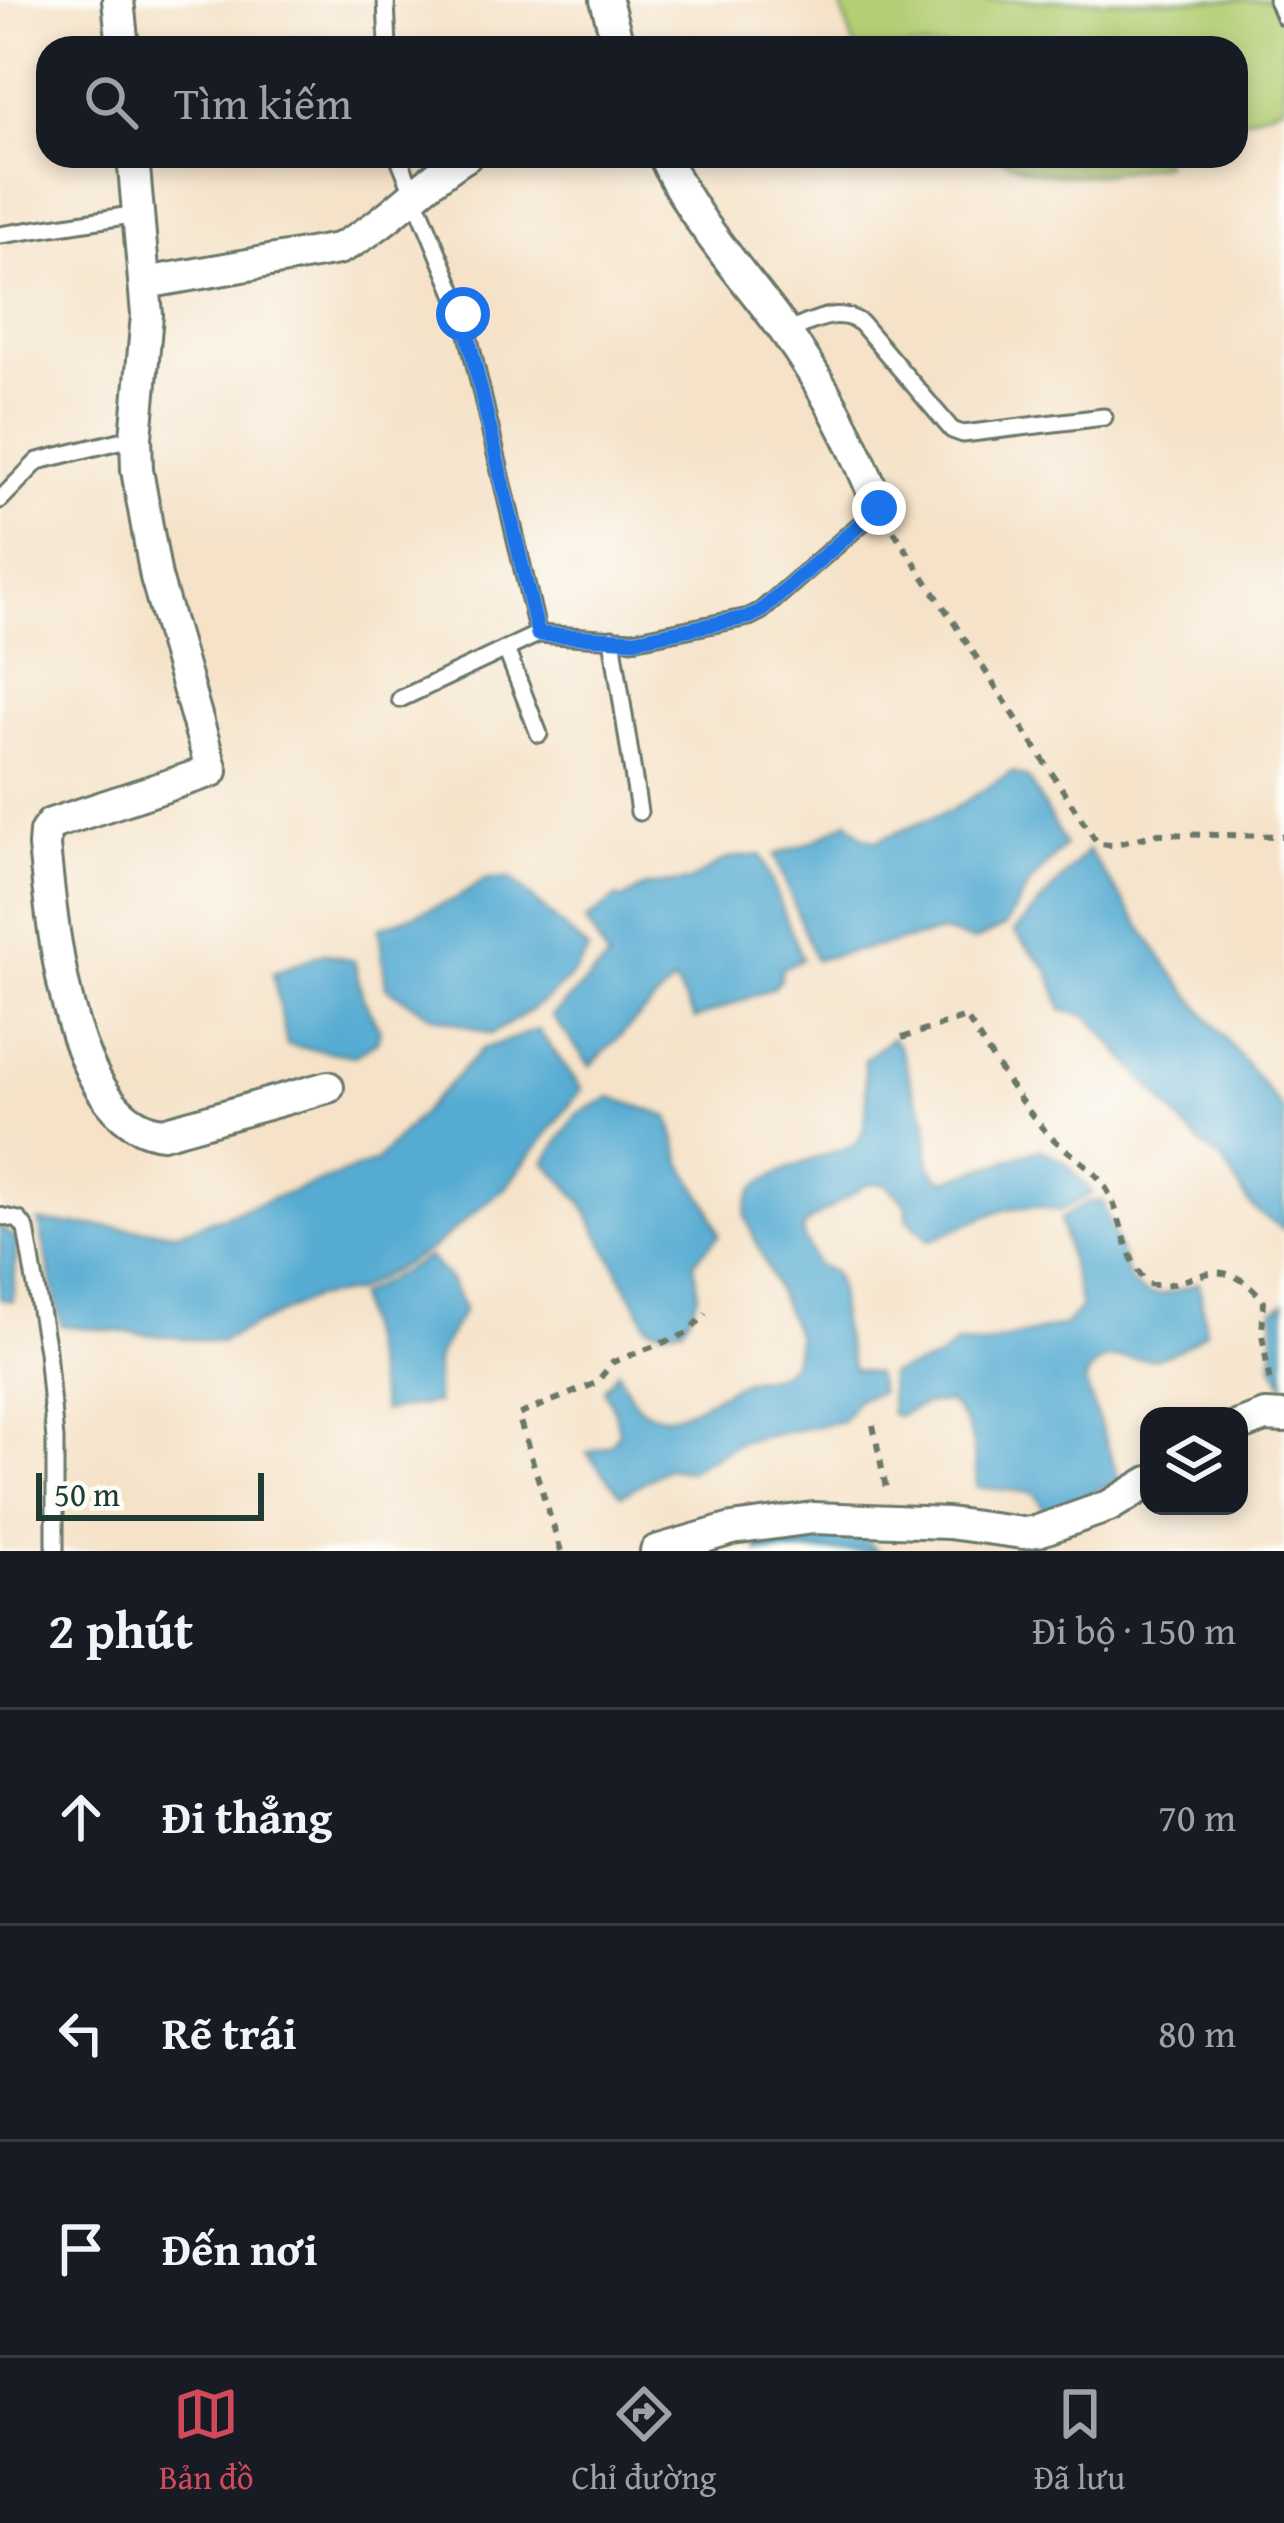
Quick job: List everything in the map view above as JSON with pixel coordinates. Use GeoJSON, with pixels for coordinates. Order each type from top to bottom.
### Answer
{"type":"FeatureCollection","features":[{"type":"Feature","properties":{"kind":"street"},"geometry":{"type":"LineString","coordinates":[[118,0],[122,36]]}},
{"type":"Feature","properties":{"kind":"street"},"geometry":{"type":"LineString","coordinates":[[606,0],[616,36]]}},
{"type":"Feature","properties":{"kind":"street"},"geometry":{"type":"LineString","coordinates":[[134,168],[146,339],[136,437],[139,487],[157,577],[212,771],[51,824],[45,832],[56,951],[66,998],[100,1093],[148,1131],[163,1133],[328,1087]]}},
{"type":"Feature","properties":{"kind":"street"},"geometry":{"type":"LineString","coordinates":[[145,283],[338,249],[365,236],[412,193],[448,168]]}},
{"type":"Feature","properties":{"kind":"street"},"geometry":{"type":"LineString","coordinates":[[670,168],[694,212],[786,332],[845,429],[879,508]]}},
{"type":"Feature","properties":{"kind":"street"},"geometry":{"type":"LineString","coordinates":[[1248,1424],[1280,1417]]}},
{"type":"Feature","properties":{"kind":"street"},"geometry":{"type":"LineString","coordinates":[[656,1551],[731,1529],[813,1518],[1038,1532],[1109,1506],[1140,1487]]}},
{"type":"Feature","properties":{"kind":"lane"},"geometry":{"type":"LineString","coordinates":[[386,0],[388,36]]}},
{"type":"Feature","properties":{"kind":"lane"},"geometry":{"type":"LineString","coordinates":[[1277,0],[1284,17]]}},
{"type":"Feature","properties":{"kind":"lane"},"geometry":{"type":"LineString","coordinates":[[403,168],[463,314],[538,634]]}},
{"type":"Feature","properties":{"kind":"lane"},"geometry":{"type":"LineString","coordinates":[[0,236],[138,214]]}},
{"type":"Feature","properties":{"kind":"lane"},"geometry":{"type":"LineString","coordinates":[[786,332],[835,314],[848,314],[861,323],[952,430],[963,434],[1104,417]]}},
{"type":"Feature","properties":{"kind":"lane"},"geometry":{"type":"LineString","coordinates":[[0,500],[38,460],[136,437]]}},
{"type":"Feature","properties":{"kind":"lane"},"geometry":{"type":"LineString","coordinates":[[400,698],[538,634],[661,637],[761,611],[879,508]]}},
{"type":"Feature","properties":{"kind":"lane"},"geometry":{"type":"LineString","coordinates":[[612,638],[639,812]]}},
{"type":"Feature","properties":{"kind":"lane"},"geometry":{"type":"LineString","coordinates":[[506,649],[539,734]]}},
{"type":"Feature","properties":{"kind":"lane"},"geometry":{"type":"LineString","coordinates":[[0,1216],[19,1220],[26,1229],[47,1351],[55,1440],[55,1551]]}},
{"type":"Feature","properties":{"kind":"path"},"geometry":{"type":"LineString","coordinates":[[879,508],[1098,844],[1158,834],[1284,836]]}},
{"type":"Feature","properties":{"kind":"path"},"geometry":{"type":"LineString","coordinates":[[902,1038],[966,1016],[1028,1111],[1101,1181],[1148,1284],[1158,1286],[1210,1272],[1228,1274],[1254,1290],[1264,1301],[1265,1362],[1280,1417]]}},
{"type":"Feature","properties":{"kind":"path"},"geometry":{"type":"LineString","coordinates":[[561,1551],[518,1415],[596,1383],[613,1362],[688,1333],[706,1313]]}},
{"type":"Feature","properties":{"kind":"path"},"geometry":{"type":"LineString","coordinates":[[873,1425],[893,1520]]}},
{"type":"Feature","properties":{"kind":"green space"},"geometry":{"type":"Polygon","coordinates":[[[839,0],[1284,0],[1284,105],[1248,118],[1248,36],[851,36],[839,0]]]}},
{"type":"Feature","properties":{"kind":"green space"},"geometry":{"type":"Polygon","coordinates":[[[1024,168],[1138,168],[1079,175],[1024,168]]]}},
{"type":"Feature","properties":{"kind":"water"},"geometry":{"type":"Polygon","coordinates":[[[1012,772],[1028,778],[1065,845],[1031,882],[1005,926],[974,941],[942,932],[815,960],[775,855],[812,842],[848,821],[862,836],[876,841],[950,811],[1012,772]]]}},
{"type":"Feature","properties":{"kind":"water"},"geometry":{"type":"Polygon","coordinates":[[[1088,850],[1174,975],[1284,1111],[1284,1229],[1255,1209],[1225,1166],[1088,1016],[1062,1010],[1049,971],[1014,932],[1088,850]]]}},
{"type":"Feature","properties":{"kind":"water"},"geometry":{"type":"Polygon","coordinates":[[[761,855],[802,959],[781,969],[773,988],[695,1019],[674,982],[590,1066],[552,1016],[608,960],[586,921],[617,897],[622,900],[646,886],[690,881],[728,858],[761,855]]]}},
{"type":"Feature","properties":{"kind":"water"},"geometry":{"type":"Polygon","coordinates":[[[485,879],[511,879],[588,950],[559,988],[491,1034],[430,1015],[386,987],[379,928],[456,899],[485,879]]]}},
{"type":"Feature","properties":{"kind":"water"},"geometry":{"type":"Polygon","coordinates":[[[324,953],[354,961],[363,998],[380,1031],[377,1041],[355,1056],[287,1045],[273,973],[324,953]]]}},
{"type":"Feature","properties":{"kind":"water"},"geometry":{"type":"Polygon","coordinates":[[[538,1030],[582,1089],[507,1186],[430,1250],[353,1292],[313,1298],[219,1342],[61,1325],[39,1222],[179,1232],[375,1162],[482,1049],[538,1030]]]}},
{"type":"Feature","properties":{"kind":"water"},"geometry":{"type":"Polygon","coordinates":[[[892,1038],[925,1116],[929,1162],[937,1175],[945,1181],[1040,1149],[1065,1162],[1092,1193],[1059,1211],[1009,1209],[929,1241],[907,1218],[907,1205],[886,1184],[869,1183],[804,1225],[802,1233],[816,1264],[834,1273],[853,1369],[875,1374],[880,1392],[857,1399],[843,1421],[742,1441],[688,1471],[667,1468],[622,1495],[587,1453],[611,1445],[619,1432],[604,1389],[618,1371],[640,1407],[664,1416],[690,1410],[738,1384],[776,1375],[791,1363],[797,1336],[745,1216],[748,1200],[755,1188],[776,1175],[856,1144],[866,1113],[865,1059],[892,1038]]]}},
{"type":"Feature","properties":{"kind":"water"},"geometry":{"type":"Polygon","coordinates":[[[611,1097],[669,1117],[683,1165],[710,1209],[719,1235],[694,1262],[698,1295],[683,1327],[648,1326],[581,1201],[545,1162],[577,1114],[611,1097]]]}},
{"type":"Feature","properties":{"kind":"water"},"geometry":{"type":"Polygon","coordinates":[[[1102,1201],[1129,1279],[1153,1295],[1199,1283],[1206,1331],[1164,1356],[1098,1363],[1085,1382],[1119,1479],[1075,1502],[1044,1510],[1034,1493],[977,1487],[969,1430],[948,1402],[891,1414],[889,1374],[936,1360],[956,1344],[981,1345],[1065,1325],[1081,1307],[1060,1220],[1086,1203],[1102,1201]]]}},
{"type":"Feature","properties":{"kind":"water"},"geometry":{"type":"Polygon","coordinates":[[[0,1227],[17,1241],[13,1301],[0,1299],[0,1227]]]}},
{"type":"Feature","properties":{"kind":"water"},"geometry":{"type":"Polygon","coordinates":[[[429,1257],[450,1280],[464,1309],[436,1359],[436,1403],[383,1411],[357,1296],[429,1257]]]}},
{"type":"Feature","properties":{"kind":"water"},"geometry":{"type":"Polygon","coordinates":[[[1284,1303],[1284,1386],[1273,1365],[1274,1310],[1284,1303]]]}},
{"type":"Feature","properties":{"kind":"water"},"geometry":{"type":"Polygon","coordinates":[[[800,1532],[861,1537],[878,1551],[758,1551],[755,1537],[800,1532]]]}},
{"type":"Feature","properties":{"kind":"route"},"geometry":{"type":"LineString","coordinates":[[463,314],[538,634],[634,640],[749,617],[879,508]]}}]}
